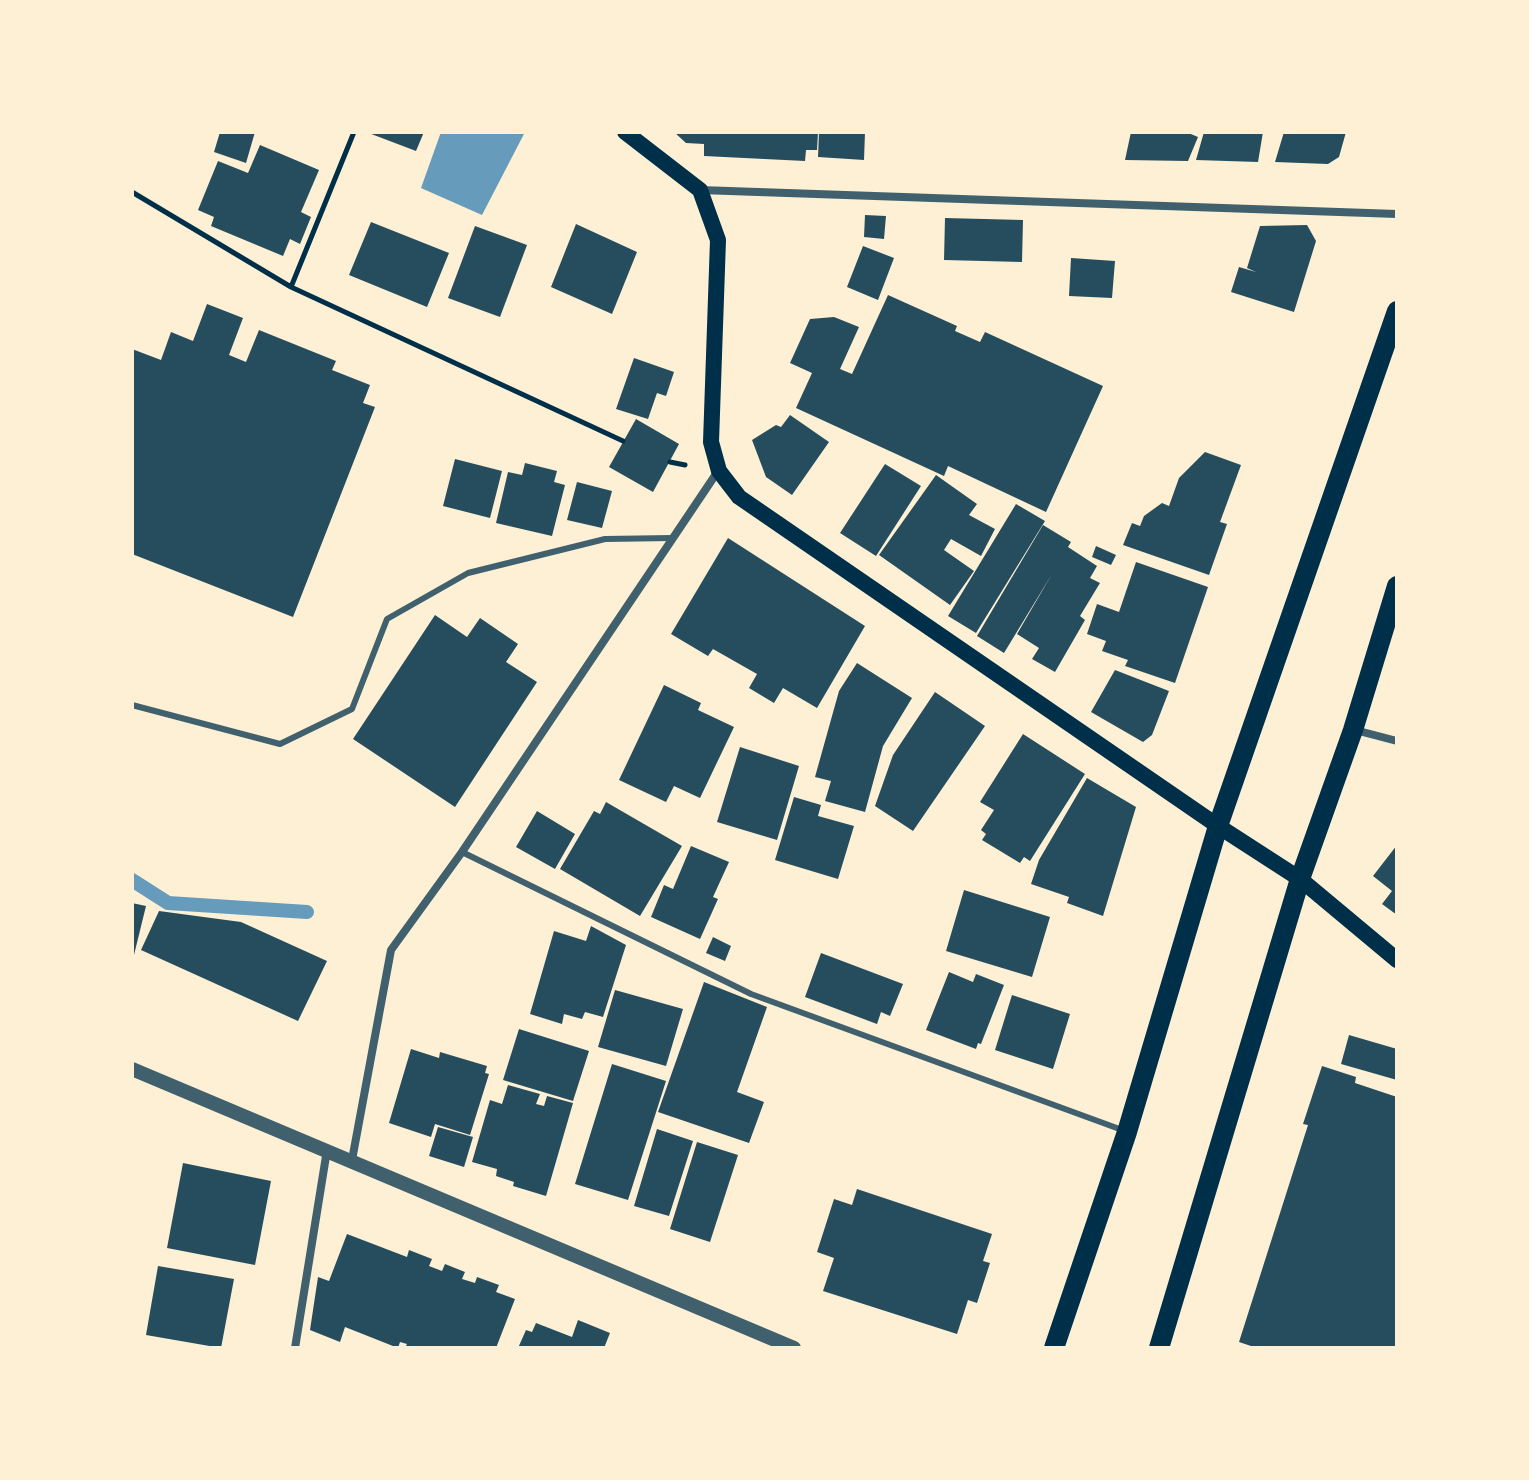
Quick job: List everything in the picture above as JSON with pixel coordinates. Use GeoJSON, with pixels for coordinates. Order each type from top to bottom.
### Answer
{"type":"FeatureCollection","features":[{"type":"Feature","properties":{"kind":"main road"},"geometry":{"type":"LineString","coordinates":[[625,132],[700,190],[718,240],[711,442],[719,471],[739,497],[1300,879],[1397,960]]}},
{"type":"Feature","properties":{"kind":"main road"},"geometry":{"type":"LineString","coordinates":[[1054,1348],[1127,1132],[1218,826],[1397,311]]}},
{"type":"Feature","properties":{"kind":"main road"},"geometry":{"type":"LineString","coordinates":[[1159,1348],[1300,879],[1353,730],[1397,586]]}},
{"type":"Feature","properties":{"kind":"street"},"geometry":{"type":"LineString","coordinates":[[700,190],[1397,214]]}},
{"type":"Feature","properties":{"kind":"street"},"geometry":{"type":"LineString","coordinates":[[352,1160],[391,950],[462,852],[719,471]]}},
{"type":"Feature","properties":{"kind":"street"},"geometry":{"type":"LineString","coordinates":[[1353,730],[1397,741]]}},
{"type":"Feature","properties":{"kind":"street"},"geometry":{"type":"LineString","coordinates":[[132,1069],[794,1348]]}},
{"type":"Feature","properties":{"kind":"street"},"geometry":{"type":"LineString","coordinates":[[295,1348],[327,1149]]}},
{"type":"Feature","properties":{"kind":"lane"},"geometry":{"type":"LineString","coordinates":[[132,705],[280,744],[352,709],[387,619],[468,573],[605,539],[672,538]]}},
{"type":"Feature","properties":{"kind":"lane"},"geometry":{"type":"LineString","coordinates":[[462,852],[751,994],[1127,1132]]}},
{"type":"Feature","properties":{"kind":"path"},"geometry":{"type":"LineString","coordinates":[[291,287],[354,132]]}},
{"type":"Feature","properties":{"kind":"path"},"geometry":{"type":"LineString","coordinates":[[132,192],[291,287],[623,441]]}},
{"type":"Feature","properties":{"kind":"water"},"geometry":{"type":"Polygon","coordinates":[[[441,132],[525,132],[482,215],[421,188],[441,132]]]}},
{"type":"Feature","properties":{"kind":"building"},"geometry":{"type":"Polygon","coordinates":[[[220,132],[255,132],[246,163],[214,152],[220,132]]]}},
{"type":"Feature","properties":{"kind":"building"},"geometry":{"type":"Polygon","coordinates":[[[366,132],[424,132],[416,151],[366,132]]]}},
{"type":"Feature","properties":{"kind":"building"},"geometry":{"type":"Polygon","coordinates":[[[674,132],[818,132],[817,150],[806,150],[805,161],[704,156],[704,144],[686,143],[674,132]]]}},
{"type":"Feature","properties":{"kind":"building"},"geometry":{"type":"Polygon","coordinates":[[[819,132],[865,132],[864,160],[818,157],[819,132]]]}},
{"type":"Feature","properties":{"kind":"building"},"geometry":{"type":"Polygon","coordinates":[[[1131,132],[1186,132],[1198,137],[1188,161],[1125,160],[1131,132]]]}},
{"type":"Feature","properties":{"kind":"building"},"geometry":{"type":"Polygon","coordinates":[[[1204,132],[1263,132],[1258,162],[1196,160],[1204,132]]]}},
{"type":"Feature","properties":{"kind":"building"},"geometry":{"type":"Polygon","coordinates":[[[1284,132],[1346,132],[1339,157],[1328,164],[1275,162],[1284,132]]]}},
{"type":"Feature","properties":{"kind":"building"},"geometry":{"type":"Polygon","coordinates":[[[260,145],[319,170],[301,212],[311,217],[300,244],[290,239],[283,256],[211,226],[214,217],[198,210],[218,161],[248,173],[260,145]]]}},
{"type":"Feature","properties":{"kind":"building"},"geometry":{"type":"Polygon","coordinates":[[[865,215],[886,216],[884,239],[864,237],[865,215]]]}},
{"type":"Feature","properties":{"kind":"building"},"geometry":{"type":"Polygon","coordinates":[[[945,218],[1023,220],[1022,262],[944,260],[945,218]]]}},
{"type":"Feature","properties":{"kind":"building"},"geometry":{"type":"Polygon","coordinates":[[[371,222],[449,253],[427,307],[349,275],[371,222]]]}},
{"type":"Feature","properties":{"kind":"building"},"geometry":{"type":"Polygon","coordinates":[[[576,224],[637,252],[612,314],[551,287],[576,224]]]}},
{"type":"Feature","properties":{"kind":"building"},"geometry":{"type":"Polygon","coordinates":[[[1307,225],[1316,241],[1294,312],[1231,292],[1239,267],[1256,272],[1247,268],[1260,226],[1307,225]]]}},
{"type":"Feature","properties":{"kind":"building"},"geometry":{"type":"Polygon","coordinates":[[[475,226],[527,245],[500,317],[448,298],[475,226]]]}},
{"type":"Feature","properties":{"kind":"building"},"geometry":{"type":"Polygon","coordinates":[[[863,246],[894,258],[878,300],[847,287],[863,246]]]}},
{"type":"Feature","properties":{"kind":"building"},"geometry":{"type":"Polygon","coordinates":[[[1071,258],[1115,261],[1112,298],[1069,296],[1071,258]]]}},
{"type":"Feature","properties":{"kind":"building"},"geometry":{"type":"Polygon","coordinates":[[[888,295],[957,326],[955,331],[980,342],[985,332],[1103,386],[1046,512],[948,466],[944,476],[796,408],[812,373],[790,363],[810,319],[834,317],[859,327],[840,369],[852,374],[888,295]]]}},
{"type":"Feature","properties":{"kind":"building"},"geometry":{"type":"Polygon","coordinates":[[[207,304],[243,318],[229,355],[246,362],[259,330],[336,361],[332,370],[370,385],[363,403],[375,407],[293,617],[132,554],[132,349],[161,360],[171,332],[193,341],[207,304]]]}},
{"type":"Feature","properties":{"kind":"building"},"geometry":{"type":"Polygon","coordinates":[[[634,358],[674,372],[666,396],[657,393],[648,419],[616,409],[634,358]]]}},
{"type":"Feature","properties":{"kind":"building"},"geometry":{"type":"Polygon","coordinates":[[[790,415],[829,442],[792,495],[766,477],[752,440],[776,425],[781,427],[790,415]]]}},
{"type":"Feature","properties":{"kind":"building"},"geometry":{"type":"Polygon","coordinates":[[[636,419],[679,444],[653,492],[609,467],[636,419]]]}},
{"type":"Feature","properties":{"kind":"building"},"geometry":{"type":"Polygon","coordinates":[[[1205,452],[1241,465],[1220,522],[1227,524],[1209,575],[1123,545],[1132,523],[1140,526],[1144,516],[1162,503],[1169,506],[1179,478],[1205,452]]]}},
{"type":"Feature","properties":{"kind":"building"},"geometry":{"type":"Polygon","coordinates":[[[455,459],[502,471],[490,518],[443,506],[455,459]]]}},
{"type":"Feature","properties":{"kind":"building"},"geometry":{"type":"Polygon","coordinates":[[[525,463],[557,471],[554,482],[565,485],[552,536],[496,523],[508,472],[522,475],[525,463]]]}},
{"type":"Feature","properties":{"kind":"building"},"geometry":{"type":"Polygon","coordinates":[[[885,464],[921,486],[876,556],[840,533],[885,464]]]}},
{"type":"Feature","properties":{"kind":"building"},"geometry":{"type":"Polygon","coordinates":[[[936,475],[977,504],[969,515],[995,529],[981,556],[951,539],[944,550],[974,571],[950,605],[879,555],[936,475]]]}},
{"type":"Feature","properties":{"kind":"building"},"geometry":{"type":"Polygon","coordinates":[[[577,482],[612,491],[602,528],[567,520],[577,482]]]}},
{"type":"Feature","properties":{"kind":"building"},"geometry":{"type":"Polygon","coordinates":[[[1016,504],[1045,521],[976,633],[948,616],[1016,504]]]}},
{"type":"Feature","properties":{"kind":"building"},"geometry":{"type":"Polygon","coordinates":[[[1043,525],[1071,542],[1068,547],[1097,566],[1090,578],[1100,583],[1080,616],[1085,620],[1055,672],[1032,659],[1039,648],[1017,634],[1052,574],[1004,653],[977,636],[1043,525]]]}},
{"type":"Feature","properties":{"kind":"building"},"geometry":{"type":"Polygon","coordinates":[[[728,538],[865,626],[817,708],[783,688],[774,703],[749,688],[757,674],[713,649],[708,656],[671,634],[728,538]]]}},
{"type":"Feature","properties":{"kind":"building"},"geometry":{"type":"Polygon","coordinates":[[[1096,546],[1116,555],[1111,565],[1092,557],[1096,546]]]}},
{"type":"Feature","properties":{"kind":"building"},"geometry":{"type":"Polygon","coordinates":[[[1136,562],[1208,587],[1175,683],[1125,666],[1128,660],[1102,651],[1106,641],[1087,634],[1097,604],[1119,612],[1136,562]]]}},
{"type":"Feature","properties":{"kind":"building"},"geometry":{"type":"Polygon","coordinates":[[[435,615],[467,637],[480,618],[518,644],[506,662],[537,682],[455,807],[353,739],[435,615]]]}},
{"type":"Feature","properties":{"kind":"building"},"geometry":{"type":"Polygon","coordinates":[[[857,663],[912,698],[883,746],[865,812],[825,801],[831,781],[815,777],[839,691],[857,663]]]}},
{"type":"Feature","properties":{"kind":"building"},"geometry":{"type":"Polygon","coordinates":[[[1115,670],[1169,691],[1152,735],[1143,742],[1091,712],[1115,670]]]}},
{"type":"Feature","properties":{"kind":"building"},"geometry":{"type":"Polygon","coordinates":[[[664,685],[701,703],[698,710],[734,727],[700,798],[674,786],[666,802],[619,780],[664,685]]]}},
{"type":"Feature","properties":{"kind":"building"},"geometry":{"type":"Polygon","coordinates":[[[935,692],[985,726],[913,831],[875,806],[893,755],[935,692]]]}},
{"type":"Feature","properties":{"kind":"building"},"geometry":{"type":"Polygon","coordinates":[[[1023,734],[1085,774],[1030,861],[1024,857],[1020,863],[982,840],[986,834],[981,830],[994,810],[980,802],[1023,734]]]}},
{"type":"Feature","properties":{"kind":"building"},"geometry":{"type":"Polygon","coordinates":[[[740,747],[799,766],[777,840],[717,822],[740,747]]]}},
{"type":"Feature","properties":{"kind":"building"},"geometry":{"type":"Polygon","coordinates":[[[1087,778],[1136,807],[1103,916],[1067,903],[1069,897],[1031,884],[1039,860],[1087,778]]]}},
{"type":"Feature","properties":{"kind":"building"},"geometry":{"type":"Polygon","coordinates":[[[794,797],[821,805],[818,816],[854,826],[838,879],[775,860],[794,797]]]}},
{"type":"Feature","properties":{"kind":"building"},"geometry":{"type":"Polygon","coordinates":[[[606,802],[682,846],[640,916],[560,869],[594,811],[600,814],[606,802]]]}},
{"type":"Feature","properties":{"kind":"building"},"geometry":{"type":"Polygon","coordinates":[[[537,811],[575,834],[555,869],[516,847],[537,811]]]}},
{"type":"Feature","properties":{"kind":"building"},"geometry":{"type":"Polygon","coordinates":[[[1397,845],[1397,915],[1382,904],[1392,891],[1373,876],[1397,845]]]}},
{"type":"Feature","properties":{"kind":"building"},"geometry":{"type":"Polygon","coordinates":[[[691,846],[729,862],[713,897],[718,899],[700,939],[651,917],[664,885],[673,889],[691,846]]]}},
{"type":"Feature","properties":{"kind":"building"},"geometry":{"type":"Polygon","coordinates":[[[964,890],[1050,917],[1032,977],[946,951],[964,890]]]}},
{"type":"Feature","properties":{"kind":"building"},"geometry":{"type":"Polygon","coordinates":[[[132,903],[146,906],[133,959],[132,959],[132,903]]]}},
{"type":"Feature","properties":{"kind":"building"},"geometry":{"type":"Polygon","coordinates":[[[159,911],[241,922],[327,961],[298,1021],[141,950],[159,911]]]}},
{"type":"Feature","properties":{"kind":"building"},"geometry":{"type":"Polygon","coordinates":[[[591,926],[626,945],[603,1017],[585,1012],[582,1019],[564,1014],[562,1024],[530,1014],[554,931],[586,941],[591,926]]]}},
{"type":"Feature","properties":{"kind":"building"},"geometry":{"type":"Polygon","coordinates":[[[713,937],[731,946],[725,961],[706,953],[713,937]]]}},
{"type":"Feature","properties":{"kind":"building"},"geometry":{"type":"Polygon","coordinates":[[[821,953],[903,984],[890,1016],[881,1012],[877,1024],[805,997],[821,953]]]}},
{"type":"Feature","properties":{"kind":"building"},"geometry":{"type":"Polygon","coordinates":[[[949,972],[973,982],[976,974],[1004,985],[981,1044],[978,1043],[976,1049],[926,1030],[949,972]]]}},
{"type":"Feature","properties":{"kind":"building"},"geometry":{"type":"Polygon","coordinates":[[[704,982],[767,1007],[737,1092],[764,1102],[749,1143],[658,1112],[704,982]]]}},
{"type":"Feature","properties":{"kind":"building"},"geometry":{"type":"Polygon","coordinates":[[[615,990],[683,1009],[666,1066],[598,1047],[615,990]]]}},
{"type":"Feature","properties":{"kind":"building"},"geometry":{"type":"Polygon","coordinates":[[[1012,995],[1070,1014],[1053,1069],[995,1050],[1012,995]]]}},
{"type":"Feature","properties":{"kind":"building"},"geometry":{"type":"Polygon","coordinates":[[[519,1029],[589,1051],[573,1101],[503,1080],[519,1029]]]}},
{"type":"Feature","properties":{"kind":"building"},"geometry":{"type":"Polygon","coordinates":[[[1349,1035],[1397,1049],[1397,1080],[1341,1064],[1349,1035]]]}},
{"type":"Feature","properties":{"kind":"building"},"geometry":{"type":"Polygon","coordinates":[[[411,1049],[439,1058],[440,1052],[487,1066],[485,1073],[489,1074],[470,1135],[435,1124],[431,1137],[389,1123],[411,1049]]]}},
{"type":"Feature","properties":{"kind":"building"},"geometry":{"type":"Polygon","coordinates":[[[612,1064],[666,1081],[628,1200],[575,1184],[612,1064]]]}},
{"type":"Feature","properties":{"kind":"building"},"geometry":{"type":"Polygon","coordinates":[[[1322,1066],[1356,1077],[1355,1083],[1397,1097],[1397,1348],[1257,1348],[1239,1342],[1308,1125],[1303,1124],[1322,1066]]]}},
{"type":"Feature","properties":{"kind":"building"},"geometry":{"type":"Polygon","coordinates":[[[508,1085],[540,1094],[536,1104],[544,1106],[547,1096],[573,1103],[546,1196],[513,1186],[514,1182],[496,1176],[497,1169],[472,1162],[490,1100],[502,1104],[508,1085]]]}},
{"type":"Feature","properties":{"kind":"building"},"geometry":{"type":"Polygon","coordinates":[[[438,1127],[473,1137],[464,1167],[429,1156],[438,1127]]]}},
{"type":"Feature","properties":{"kind":"building"},"geometry":{"type":"Polygon","coordinates":[[[657,1129],[693,1141],[669,1216],[634,1206],[657,1129]]]}},
{"type":"Feature","properties":{"kind":"building"},"geometry":{"type":"Polygon","coordinates":[[[697,1142],[738,1155],[710,1242],[670,1229],[697,1142]]]}},
{"type":"Feature","properties":{"kind":"building"},"geometry":{"type":"Polygon","coordinates":[[[183,1163],[271,1181],[255,1265],[167,1248],[183,1163]]]}},
{"type":"Feature","properties":{"kind":"building"},"geometry":{"type":"Polygon","coordinates":[[[857,1189],[992,1234],[983,1261],[990,1263],[977,1303],[968,1300],[957,1334],[823,1291],[834,1258],[817,1252],[834,1199],[852,1205],[857,1189]]]}},
{"type":"Feature","properties":{"kind":"building"},"geometry":{"type":"Polygon","coordinates":[[[347,1234],[407,1257],[409,1250],[432,1259],[429,1266],[442,1271],[445,1264],[465,1272],[462,1279],[475,1283],[477,1277],[499,1285],[496,1292],[515,1299],[496,1348],[405,1348],[407,1344],[400,1342],[398,1348],[345,1327],[340,1342],[310,1330],[318,1277],[329,1281],[347,1234]]]}},
{"type":"Feature","properties":{"kind":"building"},"geometry":{"type":"Polygon","coordinates":[[[158,1266],[234,1279],[221,1348],[146,1335],[158,1266]]]}},
{"type":"Feature","properties":{"kind":"building"},"geometry":{"type":"Polygon","coordinates":[[[578,1320],[610,1333],[604,1348],[518,1348],[526,1330],[532,1332],[536,1323],[572,1337],[578,1320]]]}},
{"type":"Feature","properties":{"kind":"waterway"},"geometry":{"type":"LineString","coordinates":[[132,880],[168,903],[307,912]]}}]}
